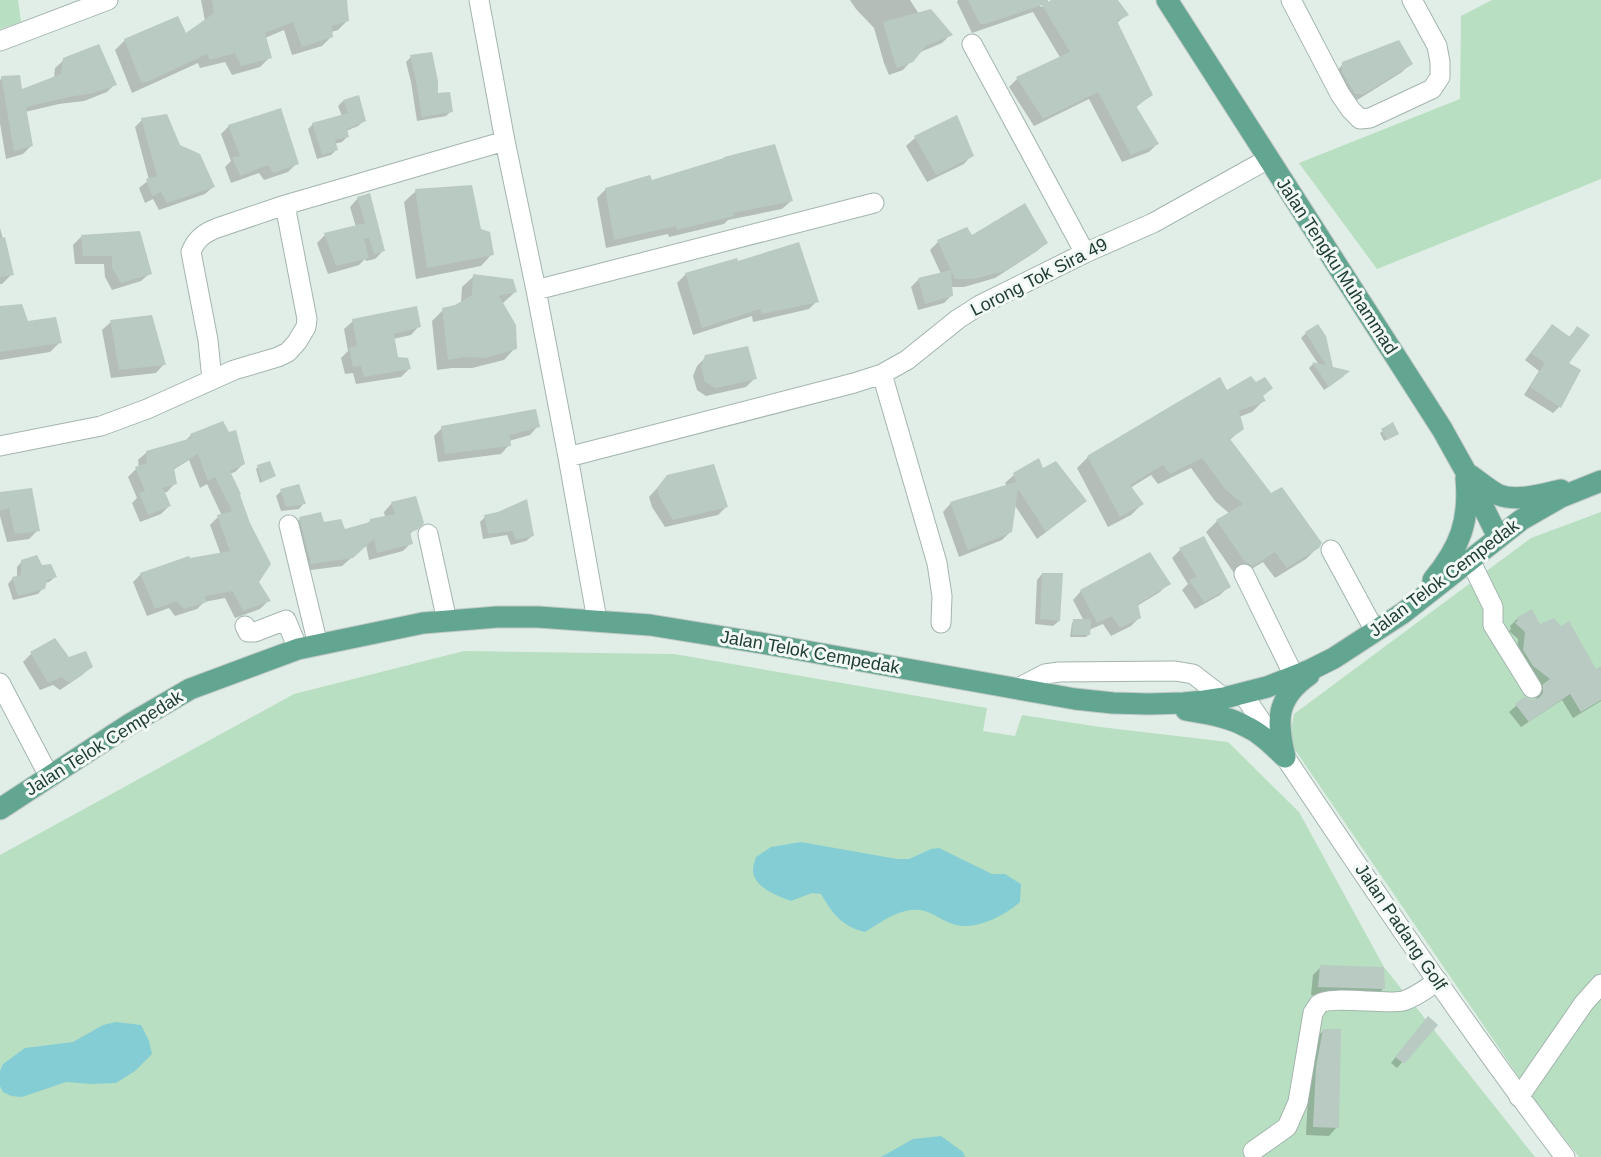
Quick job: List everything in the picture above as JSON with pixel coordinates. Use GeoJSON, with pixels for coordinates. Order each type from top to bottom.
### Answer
{"type":"FeatureCollection","features":[{"type":"Feature","properties":{"kind":"main road","name":"Jalan Tengku Muhammad"},"geometry":{"type":"LineString","coordinates":[[1167,0],[1442,429],[1498,537]]}},
{"type":"Feature","properties":{"kind":"main road"},"geometry":{"type":"LineString","coordinates":[[1466,472],[1502,496],[1541,494],[1601,481]]}},
{"type":"Feature","properties":{"kind":"main road"},"geometry":{"type":"LineString","coordinates":[[1403,613],[1445,566],[1457,546],[1464,528],[1466,512],[1466,472]]}},
{"type":"Feature","properties":{"kind":"main road","name":"Jalan Telok Cempedak"},"geometry":{"type":"LineString","coordinates":[[0,809],[130,724],[190,689],[308,647],[423,623],[498,617],[597,620],[701,632],[1075,699],[1113,703],[1184,704],[1234,696],[1294,676],[1334,657],[1403,613],[1498,537],[1540,508],[1601,481]]}},
{"type":"Feature","properties":{"kind":"main road"},"geometry":{"type":"LineString","coordinates":[[1285,757],[1279,734],[1282,705],[1300,681],[1334,657]]}},
{"type":"Feature","properties":{"kind":"main road"},"geometry":{"type":"LineString","coordinates":[[1149,704],[1223,718],[1245,726],[1285,757]]}},
{"type":"Feature","properties":{"kind":"street"},"geometry":{"type":"LineString","coordinates":[[7,38],[108,0]]}},
{"type":"Feature","properties":{"kind":"street"},"geometry":{"type":"LineString","coordinates":[[479,0],[597,620]]}},
{"type":"Feature","properties":{"kind":"street"},"geometry":{"type":"LineString","coordinates":[[1291,0],[1340,94],[1360,119],[1370,118],[1432,89],[1440,77],[1437,46],[1412,0]]}},
{"type":"Feature","properties":{"kind":"street"},"geometry":{"type":"LineString","coordinates":[[972,44],[1085,253]]}},
{"type":"Feature","properties":{"kind":"street"},"geometry":{"type":"LineString","coordinates":[[212,380],[208,340],[192,264],[191,253],[199,238],[207,232],[285,205],[505,141]]}},
{"type":"Feature","properties":{"kind":"street","name":"Lorong Tok Sira 49"},"geometry":{"type":"LineString","coordinates":[[568,457],[882,374],[907,360],[980,305],[1161,218],[1268,159]]}},
{"type":"Feature","properties":{"kind":"street"},"geometry":{"type":"LineString","coordinates":[[536,290],[874,203]]}},
{"type":"Feature","properties":{"kind":"street"},"geometry":{"type":"LineString","coordinates":[[0,446],[91,428],[147,409],[234,370],[288,352],[306,327],[307,319],[285,205]]}},
{"type":"Feature","properties":{"kind":"street"},"geometry":{"type":"LineString","coordinates":[[882,374],[937,563],[942,596],[941,622]]}},
{"type":"Feature","properties":{"kind":"street"},"geometry":{"type":"LineString","coordinates":[[289,524],[308,647]]}},
{"type":"Feature","properties":{"kind":"street"},"geometry":{"type":"LineString","coordinates":[[428,534],[447,621]]}},
{"type":"Feature","properties":{"kind":"street"},"geometry":{"type":"LineString","coordinates":[[1331,550],[1375,631]]}},
{"type":"Feature","properties":{"kind":"street"},"geometry":{"type":"LineString","coordinates":[[1470,559],[1493,607],[1493,625],[1532,688]]}},
{"type":"Feature","properties":{"kind":"street"},"geometry":{"type":"LineString","coordinates":[[1244,574],[1294,676]]}},
{"type":"Feature","properties":{"kind":"street"},"geometry":{"type":"LineString","coordinates":[[246,626],[248,632],[255,632],[286,620],[308,647]]}},
{"type":"Feature","properties":{"kind":"street","name":"Jalan Padang Golf"},"geometry":{"type":"LineString","coordinates":[[1017,688],[1045,674],[1059,672],[1175,671],[1193,674],[1234,696],[1285,757],[1438,981],[1564,1157]]}},
{"type":"Feature","properties":{"kind":"street"},"geometry":{"type":"LineString","coordinates":[[0,683],[50,778]]}},
{"type":"Feature","properties":{"kind":"street"},"geometry":{"type":"LineString","coordinates":[[1253,1151],[1287,1127],[1298,1101],[1313,1013],[1319,1004],[1328,1000],[1372,1003],[1402,1001],[1438,981]]}},
{"type":"Feature","properties":{"kind":"street"},"geometry":{"type":"LineString","coordinates":[[1519,1097],[1584,1003],[1601,984]]}},
{"type":"Feature","properties":{"kind":"green space"},"geometry":{"type":"Polygon","coordinates":[[[0,0],[18,0],[21,22],[0,29],[0,0]]]}},
{"type":"Feature","properties":{"kind":"green space"},"geometry":{"type":"Polygon","coordinates":[[[1492,0],[1601,0],[1601,179],[1377,269],[1299,163],[1460,99],[1461,16],[1492,0]]]}},
{"type":"Feature","properties":{"kind":"green space"},"geometry":{"type":"Polygon","coordinates":[[[1601,512],[1601,1157],[1579,1157],[1536,1102],[1289,741],[1294,714],[1531,538],[1601,512]]]}},
{"type":"Feature","properties":{"kind":"green space"},"geometry":{"type":"Polygon","coordinates":[[[464,651],[674,654],[987,708],[983,731],[1015,736],[1022,715],[1228,742],[1299,812],[1384,967],[1535,1157],[0,1157],[0,855],[294,694],[464,651]]]}},
{"type":"Feature","properties":{"kind":"water"},"geometry":{"type":"Polygon","coordinates":[[[801,842],[897,859],[909,859],[939,848],[992,874],[1005,874],[1021,884],[1020,902],[987,922],[968,926],[959,926],[924,911],[912,910],[891,916],[865,932],[838,918],[821,894],[812,893],[791,901],[767,890],[757,881],[753,869],[756,857],[771,847],[801,842]]]}},
{"type":"Feature","properties":{"kind":"water"},"geometry":{"type":"Polygon","coordinates":[[[116,1022],[141,1025],[152,1054],[135,1071],[116,1083],[66,1082],[22,1097],[3,1092],[0,1086],[0,1071],[3,1064],[25,1048],[73,1042],[103,1025],[116,1022]]]}},
{"type":"Feature","properties":{"kind":"water"},"geometry":{"type":"Polygon","coordinates":[[[941,1136],[963,1152],[965,1157],[881,1157],[913,1139],[941,1136]]]}},
{"type":"Feature","properties":{"kind":"building"},"geometry":{"type":"Polygon","coordinates":[[[212,0],[347,0],[349,21],[332,26],[333,37],[302,47],[293,22],[265,33],[272,58],[241,66],[235,53],[210,60],[207,54],[147,82],[141,82],[124,39],[178,16],[186,33],[214,13],[212,0]]]}},
{"type":"Feature","properties":{"kind":"building"},"geometry":{"type":"Polygon","coordinates":[[[968,0],[1118,0],[1129,15],[1117,21],[1153,95],[1136,106],[1159,144],[1131,155],[1098,92],[1043,119],[1016,77],[1070,52],[1042,5],[980,24],[968,0]]]}},
{"type":"Feature","properties":{"kind":"building"},"geometry":{"type":"Polygon","coordinates":[[[931,9],[953,35],[926,46],[913,62],[897,68],[883,22],[931,9]]]}},
{"type":"Feature","properties":{"kind":"building"},"geometry":{"type":"Polygon","coordinates":[[[1399,40],[1413,64],[1364,94],[1355,94],[1342,72],[1342,62],[1399,40]]]}},
{"type":"Feature","properties":{"kind":"building"},"geometry":{"type":"Polygon","coordinates":[[[99,44],[117,85],[93,93],[26,107],[33,146],[14,151],[1,76],[20,75],[22,89],[61,74],[63,58],[99,44]]]}},
{"type":"Feature","properties":{"kind":"building"},"geometry":{"type":"Polygon","coordinates":[[[432,52],[438,93],[450,92],[453,112],[422,117],[410,55],[432,52]]]}},
{"type":"Feature","properties":{"kind":"building"},"geometry":{"type":"Polygon","coordinates":[[[359,95],[366,121],[347,129],[349,137],[335,140],[338,150],[322,155],[312,123],[348,113],[343,100],[359,95]]]}},
{"type":"Feature","properties":{"kind":"building"},"geometry":{"type":"Polygon","coordinates":[[[281,108],[299,164],[273,173],[268,165],[240,176],[232,157],[240,156],[228,125],[281,108]]]}},
{"type":"Feature","properties":{"kind":"building"},"geometry":{"type":"Polygon","coordinates":[[[167,114],[180,145],[200,154],[215,187],[167,203],[161,192],[152,196],[146,179],[157,176],[141,118],[167,114]]]}},
{"type":"Feature","properties":{"kind":"building"},"geometry":{"type":"Polygon","coordinates":[[[957,115],[974,156],[936,175],[914,136],[957,115]]]}},
{"type":"Feature","properties":{"kind":"building"},"geometry":{"type":"Polygon","coordinates":[[[775,144],[793,201],[733,213],[734,216],[677,230],[676,226],[614,240],[605,188],[650,175],[652,180],[775,144]]]}},
{"type":"Feature","properties":{"kind":"building"},"geometry":{"type":"Polygon","coordinates":[[[472,185],[481,229],[490,232],[494,255],[427,268],[415,189],[472,185]]]}},
{"type":"Feature","properties":{"kind":"building"},"geometry":{"type":"Polygon","coordinates":[[[370,193],[385,251],[374,254],[369,238],[364,239],[369,258],[336,266],[324,233],[365,223],[357,197],[370,193]]]}},
{"type":"Feature","properties":{"kind":"building"},"geometry":{"type":"Polygon","coordinates":[[[1025,203],[1048,243],[1005,271],[973,279],[955,279],[937,240],[967,227],[972,235],[1025,203]]]}},
{"type":"Feature","properties":{"kind":"building"},"geometry":{"type":"Polygon","coordinates":[[[140,231],[152,274],[121,283],[112,268],[112,256],[83,256],[81,235],[140,231]]]}},
{"type":"Feature","properties":{"kind":"building"},"geometry":{"type":"Polygon","coordinates":[[[5,237],[14,275],[0,277],[0,238],[5,237]]]}},
{"type":"Feature","properties":{"kind":"building"},"geometry":{"type":"Polygon","coordinates":[[[799,242],[819,302],[762,314],[760,309],[702,328],[685,273],[737,258],[738,261],[799,242]]]}},
{"type":"Feature","properties":{"kind":"building"},"geometry":{"type":"Polygon","coordinates":[[[951,270],[953,296],[925,304],[918,278],[951,270]]]}},
{"type":"Feature","properties":{"kind":"building"},"geometry":{"type":"Polygon","coordinates":[[[473,274],[513,279],[517,292],[499,296],[516,325],[517,349],[485,358],[464,357],[448,360],[442,308],[455,305],[472,295],[473,274]]]}},
{"type":"Feature","properties":{"kind":"building"},"geometry":{"type":"Polygon","coordinates":[[[22,304],[28,321],[56,317],[62,343],[0,352],[0,306],[22,304]]]}},
{"type":"Feature","properties":{"kind":"building"},"geometry":{"type":"Polygon","coordinates":[[[417,306],[421,327],[394,334],[398,357],[408,358],[411,369],[364,377],[361,366],[353,367],[349,348],[357,346],[352,319],[417,306]]]}},
{"type":"Feature","properties":{"kind":"building"},"geometry":{"type":"Polygon","coordinates":[[[152,315],[166,365],[119,370],[110,320],[152,315]]]}},
{"type":"Feature","properties":{"kind":"building"},"geometry":{"type":"Polygon","coordinates":[[[1318,324],[1326,336],[1333,367],[1350,371],[1329,387],[1312,362],[1326,365],[1305,332],[1318,324]]]}},
{"type":"Feature","properties":{"kind":"building"},"geometry":{"type":"Polygon","coordinates":[[[1552,324],[1570,337],[1577,326],[1590,335],[1569,363],[1581,370],[1561,408],[1530,387],[1545,363],[1531,353],[1552,324]]]}},
{"type":"Feature","properties":{"kind":"building"},"geometry":{"type":"Polygon","coordinates":[[[748,346],[757,379],[716,388],[705,382],[701,367],[705,355],[748,346]]]}},
{"type":"Feature","properties":{"kind":"building"},"geometry":{"type":"Polygon","coordinates":[[[1251,376],[1256,382],[1265,377],[1273,388],[1263,396],[1266,401],[1239,411],[1244,429],[1230,439],[1271,493],[1282,487],[1322,543],[1319,548],[1287,568],[1275,552],[1253,566],[1245,562],[1216,520],[1243,504],[1226,490],[1202,458],[1170,474],[1163,465],[1130,485],[1144,504],[1120,517],[1087,456],[1220,377],[1227,390],[1251,376]]]}},
{"type":"Feature","properties":{"kind":"building"},"geometry":{"type":"Polygon","coordinates":[[[536,409],[540,427],[510,435],[511,446],[445,454],[441,426],[536,409]]]}},
{"type":"Feature","properties":{"kind":"building"},"geometry":{"type":"Polygon","coordinates":[[[223,421],[229,432],[236,430],[245,464],[230,471],[250,523],[271,564],[259,582],[271,601],[243,611],[233,591],[205,596],[207,602],[184,609],[177,601],[155,609],[140,573],[189,556],[190,558],[230,551],[217,515],[232,511],[215,477],[208,481],[198,454],[174,468],[177,484],[163,488],[171,506],[148,515],[139,493],[145,491],[135,467],[147,463],[146,451],[192,438],[190,434],[223,421]]]}},
{"type":"Feature","properties":{"kind":"building"},"geometry":{"type":"Polygon","coordinates":[[[1393,422],[1399,434],[1387,440],[1381,429],[1393,422]]]}},
{"type":"Feature","properties":{"kind":"building"},"geometry":{"type":"Polygon","coordinates":[[[1039,458],[1043,468],[1056,461],[1087,501],[1046,532],[1018,489],[1012,532],[968,550],[950,502],[1016,482],[1013,473],[1039,458]]]}},
{"type":"Feature","properties":{"kind":"building"},"geometry":{"type":"Polygon","coordinates":[[[270,461],[276,476],[262,482],[257,465],[270,461]]]}},
{"type":"Feature","properties":{"kind":"building"},"geometry":{"type":"Polygon","coordinates":[[[714,464],[728,507],[673,520],[657,488],[667,475],[714,464]]]}},
{"type":"Feature","properties":{"kind":"building"},"geometry":{"type":"Polygon","coordinates":[[[299,484],[306,504],[286,507],[280,489],[299,484]]]}},
{"type":"Feature","properties":{"kind":"building"},"geometry":{"type":"Polygon","coordinates":[[[32,488],[40,531],[15,534],[9,508],[0,511],[0,492],[32,488]]]}},
{"type":"Feature","properties":{"kind":"building"},"geometry":{"type":"Polygon","coordinates":[[[416,496],[424,523],[417,530],[410,532],[413,544],[377,553],[374,539],[353,558],[311,564],[299,517],[321,512],[324,522],[341,519],[345,529],[370,522],[370,519],[395,514],[391,502],[416,496]]]}},
{"type":"Feature","properties":{"kind":"building"},"geometry":{"type":"Polygon","coordinates":[[[527,499],[534,536],[516,540],[512,531],[488,534],[484,515],[527,499]]]}},
{"type":"Feature","properties":{"kind":"building"},"geometry":{"type":"Polygon","coordinates":[[[1204,536],[1231,587],[1204,602],[1189,580],[1197,577],[1179,548],[1204,536]]]}},
{"type":"Feature","properties":{"kind":"building"},"geometry":{"type":"Polygon","coordinates":[[[1150,552],[1171,584],[1138,604],[1141,618],[1120,628],[1112,616],[1097,623],[1080,590],[1150,552]]]}},
{"type":"Feature","properties":{"kind":"building"},"geometry":{"type":"Polygon","coordinates":[[[37,555],[42,565],[51,564],[57,577],[47,580],[45,589],[18,596],[12,577],[21,575],[21,560],[37,555]]]}},
{"type":"Feature","properties":{"kind":"building"},"geometry":{"type":"Polygon","coordinates":[[[1042,573],[1063,573],[1060,621],[1040,619],[1042,573]]]}},
{"type":"Feature","properties":{"kind":"building"},"geometry":{"type":"Polygon","coordinates":[[[1532,609],[1540,624],[1554,618],[1561,626],[1569,621],[1596,669],[1601,666],[1601,700],[1581,712],[1570,694],[1529,722],[1515,704],[1524,697],[1532,700],[1539,698],[1543,693],[1543,684],[1550,679],[1533,666],[1523,650],[1525,632],[1515,623],[1518,620],[1516,618],[1532,609]]]}},
{"type":"Feature","properties":{"kind":"building"},"geometry":{"type":"Polygon","coordinates":[[[1073,619],[1091,619],[1090,635],[1072,635],[1073,619]]]}},
{"type":"Feature","properties":{"kind":"building"},"geometry":{"type":"Polygon","coordinates":[[[55,638],[69,657],[86,651],[93,667],[69,683],[62,677],[48,683],[30,652],[55,638]]]}},
{"type":"Feature","properties":{"kind":"building"},"geometry":{"type":"Polygon","coordinates":[[[1320,965],[1384,967],[1385,989],[1318,987],[1320,965]]]}},
{"type":"Feature","properties":{"kind":"building"},"geometry":{"type":"Polygon","coordinates":[[[1428,1016],[1438,1025],[1404,1064],[1395,1057],[1428,1016]]]}},
{"type":"Feature","properties":{"kind":"building"},"geometry":{"type":"Polygon","coordinates":[[[1323,1029],[1341,1029],[1339,1128],[1313,1127],[1316,1067],[1323,1029]]]}}]}
